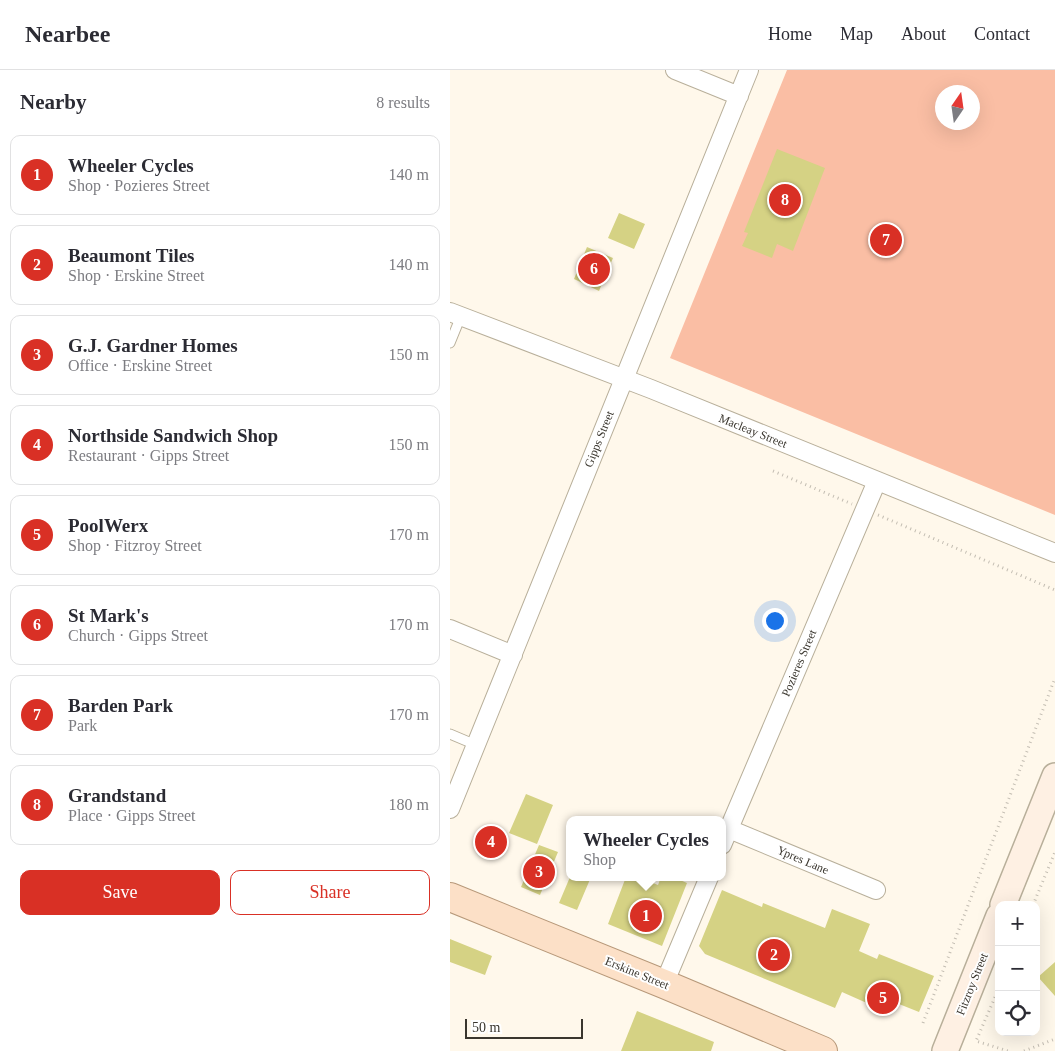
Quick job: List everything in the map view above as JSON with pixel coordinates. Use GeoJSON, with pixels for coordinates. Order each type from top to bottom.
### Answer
{"type":"FeatureCollection","features":[{"type":"Feature","properties":{"kind":"main road","name":"Erskine Street"},"geometry":{"type":"LineString","coordinates":[[450,897],[823,1051]]}},
{"type":"Feature","properties":{"kind":"street"},"geometry":{"type":"LineString","coordinates":[[674,70],[738,96]]}},
{"type":"Feature","properties":{"kind":"street","name":"Gipps Street"},"geometry":{"type":"LineString","coordinates":[[450,809],[749,70]]}},
{"type":"Feature","properties":{"kind":"street","name":"Macleay Street"},"geometry":{"type":"LineString","coordinates":[[455,314],[624,378],[1055,553]]}},
{"type":"Feature","properties":{"kind":"street","name":"Pozieres Street"},"geometry":{"type":"LineString","coordinates":[[726,837],[877,481]]}},
{"type":"Feature","properties":{"kind":"street"},"geometry":{"type":"LineString","coordinates":[[450,629],[512,654]]}},
{"type":"Feature","properties":{"kind":"street"},"geometry":{"type":"LineString","coordinates":[[1005,901],[1055,776]]}},
{"type":"Feature","properties":{"kind":"street","name":"Ypres Lane"},"geometry":{"type":"LineString","coordinates":[[726,837],[876,890]]}},
{"type":"Feature","properties":{"kind":"street"},"geometry":{"type":"LineString","coordinates":[[664,984],[706,881]]}},
{"type":"Feature","properties":{"kind":"street","name":"Fitzroy Street"},"geometry":{"type":"LineString","coordinates":[[945,1051],[995,926]]}},
{"type":"Feature","properties":{"kind":"lane"},"geometry":{"type":"LineString","coordinates":[[450,343],[455,314]]}},
{"type":"Feature","properties":{"kind":"lane"},"geometry":{"type":"LineString","coordinates":[[450,734],[476,745]]}},
{"type":"Feature","properties":{"kind":"path"},"geometry":{"type":"LineString","coordinates":[[773,471],[1055,590]]}},
{"type":"Feature","properties":{"kind":"path"},"geometry":{"type":"LineString","coordinates":[[923,1023],[1055,678]]}},
{"type":"Feature","properties":{"kind":"path"},"geometry":{"type":"LineString","coordinates":[[1035,901],[1055,852]]}},
{"type":"Feature","properties":{"kind":"path"},"geometry":{"type":"LineString","coordinates":[[998,991],[976,1041],[1008,1051]]}},
{"type":"Feature","properties":{"kind":"path"},"geometry":{"type":"LineString","coordinates":[[1024,1051],[1055,1039]]}},
{"type":"Feature","properties":{"kind":"shaded area"},"geometry":{"type":"Polygon","coordinates":[[[787,70],[1055,70],[1055,515],[670,358],[787,70]]]}},
{"type":"Feature","properties":{"kind":"building"},"geometry":{"type":"Polygon","coordinates":[[[777,149],[825,168],[793,251],[777,244],[772,258],[742,246],[748,233],[744,232],[777,149]]]}},
{"type":"Feature","properties":{"kind":"building"},"geometry":{"type":"Polygon","coordinates":[[[619,213],[645,224],[634,249],[608,238],[619,213]]]}},
{"type":"Feature","properties":{"kind":"building"},"geometry":{"type":"Polygon","coordinates":[[[587,247],[613,258],[599,291],[574,279],[587,247]]]}},
{"type":"Feature","properties":{"kind":"building"},"geometry":{"type":"Polygon","coordinates":[[[526,794],[553,805],[537,844],[509,833],[526,794]]]}},
{"type":"Feature","properties":{"kind":"building"},"geometry":{"type":"Polygon","coordinates":[[[539,845],[558,852],[540,895],[521,887],[539,845]]]}},
{"type":"Feature","properties":{"kind":"building"},"geometry":{"type":"Polygon","coordinates":[[[568,881],[589,881],[577,910],[559,903],[568,881]]]}},
{"type":"Feature","properties":{"kind":"building"},"geometry":{"type":"Polygon","coordinates":[[[624,881],[648,881],[658,885],[660,881],[682,881],[687,883],[662,946],[608,924],[624,881]]]}},
{"type":"Feature","properties":{"kind":"building"},"geometry":{"type":"Polygon","coordinates":[[[722,890],[762,907],[763,903],[825,928],[832,909],[870,924],[859,951],[877,959],[879,954],[934,976],[919,1012],[874,994],[869,1004],[842,992],[835,1008],[705,954],[699,946],[722,890]]]}},
{"type":"Feature","properties":{"kind":"building"},"geometry":{"type":"Polygon","coordinates":[[[450,939],[492,956],[485,975],[450,962],[450,939]]]}},
{"type":"Feature","properties":{"kind":"building"},"geometry":{"type":"Polygon","coordinates":[[[1055,962],[1055,996],[1040,979],[1040,975],[1055,962]]]}},
{"type":"Feature","properties":{"kind":"building"},"geometry":{"type":"Polygon","coordinates":[[[637,1011],[714,1042],[711,1051],[621,1051],[637,1011]]]}},
{"type":"Feature","properties":{"kind":"place","name":"Grandstand"},"geometry":{"type":"Point","coordinates":[785,200]}},
{"type":"Feature","properties":{"kind":"place","name":"Barden Park"},"geometry":{"type":"Point","coordinates":[886,240]}},
{"type":"Feature","properties":{"kind":"place","name":"St Mark's"},"geometry":{"type":"Point","coordinates":[594,269]}},
{"type":"Feature","properties":{"kind":"place","name":"Northside Sandwich Shop"},"geometry":{"type":"Point","coordinates":[491,842]}},
{"type":"Feature","properties":{"kind":"place","name":"G.J. Gardner Homes"},"geometry":{"type":"Point","coordinates":[539,872]}},
{"type":"Feature","properties":{"kind":"place","name":"Wheeler Cycles"},"geometry":{"type":"Point","coordinates":[646,916]}},
{"type":"Feature","properties":{"kind":"place","name":"Beaumont Tiles"},"geometry":{"type":"Point","coordinates":[774,955]}},
{"type":"Feature","properties":{"kind":"place","name":"PoolWerx"},"geometry":{"type":"Point","coordinates":[883,998]}}]}
